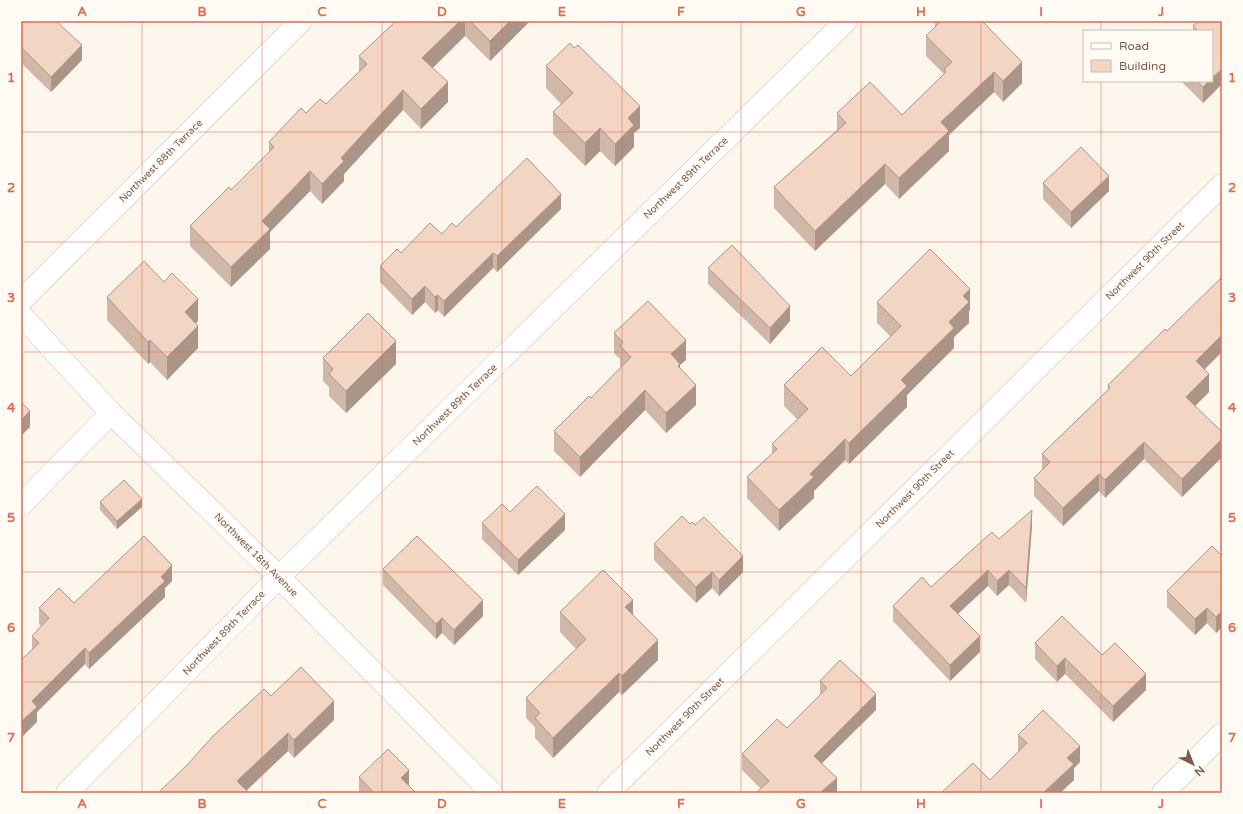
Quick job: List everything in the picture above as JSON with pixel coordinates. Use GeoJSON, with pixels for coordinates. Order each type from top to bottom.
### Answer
{"type":"FeatureCollection","features":[{"type":"Feature","properties":{"kind":"street","name":"Northwest 88th Terrace"},"geometry":{"type":"LineString","coordinates":[[21,301],[301,21]]}},
{"type":"Feature","properties":{"kind":"street","name":"Northwest 89th Terrace"},"geometry":{"type":"LineString","coordinates":[[67,793],[279,577],[846,21]]}},
{"type":"Feature","properties":{"kind":"street","name":"Northwest 90th Street"},"geometry":{"type":"LineString","coordinates":[[608,793],[1222,185]]}},
{"type":"Feature","properties":{"kind":"street","name":"Northwest 18th Avenue"},"geometry":{"type":"LineString","coordinates":[[21,315],[111,413],[279,577],[492,793]]}},
{"type":"Feature","properties":{"kind":"street"},"geometry":{"type":"LineString","coordinates":[[21,505],[111,413]]}},
{"type":"Feature","properties":{"kind":"street"},"geometry":{"type":"LineString","coordinates":[[1163,793],[1222,734]]}},
{"type":"Feature","properties":{"kind":"building"},"geometry":{"type":"Polygon","coordinates":[[[21,21],[56,21],[82,45],[51,77],[21,47],[21,21]]]}},
{"type":"Feature","properties":{"kind":"building"},"geometry":{"type":"Polygon","coordinates":[[[396,21],[460,21],[422,58],[448,82],[421,109],[403,90],[341,158],[344,161],[322,184],[310,171],[262,221],[270,229],[231,267],[190,226],[229,187],[231,190],[274,147],[269,142],[301,108],[306,113],[320,99],[326,104],[367,64],[359,56],[396,21]]]}},
{"type":"Feature","properties":{"kind":"building"},"geometry":{"type":"Polygon","coordinates":[[[470,21],[510,21],[490,41],[470,21]]]}},
{"type":"Feature","properties":{"kind":"building"},"geometry":{"type":"Polygon","coordinates":[[[941,21],[982,21],[1022,62],[1003,81],[994,72],[941,122],[949,131],[899,178],[885,164],[815,231],[774,187],[846,123],[837,113],[870,82],[902,115],[946,72],[944,69],[952,62],[926,36],[941,21]]]}},
{"type":"Feature","properties":{"kind":"building"},"geometry":{"type":"Polygon","coordinates":[[[1199,21],[1222,21],[1222,69],[1213,77],[1213,30],[1197,30],[1193,26],[1199,21]]]}},
{"type":"Feature","properties":{"kind":"building"},"geometry":{"type":"Polygon","coordinates":[[[570,43],[574,48],[578,45],[640,106],[628,118],[634,125],[615,144],[600,128],[585,143],[553,112],[573,93],[546,66],[570,43]]]}},
{"type":"Feature","properties":{"kind":"building"},"geometry":{"type":"Polygon","coordinates":[[[1198,82],[1208,82],[1203,87],[1198,82]]]}},
{"type":"Feature","properties":{"kind":"building"},"geometry":{"type":"Polygon","coordinates":[[[1081,147],[1109,176],[1071,212],[1043,183],[1081,147]]]}},
{"type":"Feature","properties":{"kind":"building"},"geometry":{"type":"Polygon","coordinates":[[[527,158],[561,194],[497,256],[493,253],[444,301],[438,295],[435,297],[425,286],[412,299],[380,266],[397,249],[401,253],[430,223],[442,234],[452,223],[456,227],[527,158]]]}},
{"type":"Feature","properties":{"kind":"building"},"geometry":{"type":"Polygon","coordinates":[[[732,245],[790,306],[770,328],[708,268],[732,245]]]}},
{"type":"Feature","properties":{"kind":"building"},"geometry":{"type":"Polygon","coordinates":[[[930,249],[970,289],[963,296],[969,302],[949,322],[954,328],[901,380],[907,386],[849,443],[845,439],[810,474],[814,477],[779,510],[747,477],[777,449],[772,444],[808,409],[784,385],[822,347],[851,376],[901,326],[877,302],[930,249]]]}},
{"type":"Feature","properties":{"kind":"building"},"geometry":{"type":"Polygon","coordinates":[[[144,261],[164,282],[172,273],[198,299],[185,312],[198,326],[167,357],[150,340],[148,342],[107,297],[144,261]]]}},
{"type":"Feature","properties":{"kind":"building"},"geometry":{"type":"Polygon","coordinates":[[[1222,277],[1222,335],[1196,361],[1209,374],[1186,397],[1222,432],[1222,439],[1182,479],[1144,442],[1105,480],[1099,474],[1063,508],[1034,478],[1050,462],[1042,454],[1110,388],[1108,385],[1165,329],[1167,331],[1222,277]]]}},
{"type":"Feature","properties":{"kind":"building"},"geometry":{"type":"Polygon","coordinates":[[[648,301],[686,340],[671,354],[680,364],[678,366],[696,385],[666,413],[645,390],[580,457],[554,431],[589,396],[591,398],[631,357],[620,346],[623,342],[614,333],[648,301]]]}},
{"type":"Feature","properties":{"kind":"building"},"geometry":{"type":"Polygon","coordinates":[[[368,313],[396,341],[346,391],[329,374],[333,369],[323,358],[368,313]]]}},
{"type":"Feature","properties":{"kind":"building"},"geometry":{"type":"Polygon","coordinates":[[[21,402],[30,411],[21,420],[21,402]]]}},
{"type":"Feature","properties":{"kind":"building"},"geometry":{"type":"Polygon","coordinates":[[[124,480],[142,499],[117,521],[100,502],[124,480]]]}},
{"type":"Feature","properties":{"kind":"building"},"geometry":{"type":"Polygon","coordinates":[[[537,486],[565,514],[518,560],[482,523],[502,504],[510,512],[537,486]]]}},
{"type":"Feature","properties":{"kind":"building"},"geometry":{"type":"Polygon","coordinates":[[[1032,510],[1026,588],[1009,570],[997,581],[988,570],[950,606],[980,636],[950,665],[893,606],[922,577],[931,587],[992,532],[999,539],[1032,510]]]}},
{"type":"Feature","properties":{"kind":"building"},"geometry":{"type":"Polygon","coordinates":[[[682,516],[690,524],[692,522],[695,525],[704,517],[743,556],[719,580],[712,572],[696,587],[654,544],[682,516]]]}},
{"type":"Feature","properties":{"kind":"building"},"geometry":{"type":"Polygon","coordinates":[[[144,536],[172,565],[161,577],[165,581],[89,653],[85,648],[32,701],[37,707],[21,722],[21,660],[39,643],[32,636],[49,618],[39,608],[59,588],[74,603],[144,536]]]}},
{"type":"Feature","properties":{"kind":"building"},"geometry":{"type":"Polygon","coordinates":[[[417,536],[483,600],[454,630],[442,618],[436,624],[383,569],[417,536]]]}},
{"type":"Feature","properties":{"kind":"building"},"geometry":{"type":"Polygon","coordinates":[[[1212,546],[1222,556],[1222,611],[1216,617],[1207,608],[1195,619],[1167,591],[1212,546]]]}},
{"type":"Feature","properties":{"kind":"building"},"geometry":{"type":"Polygon","coordinates":[[[603,570],[633,600],[625,607],[658,640],[622,676],[619,673],[553,738],[535,718],[540,713],[526,698],[586,639],[560,612],[603,570]]]}},
{"type":"Feature","properties":{"kind":"building"},"geometry":{"type":"Polygon","coordinates":[[[1062,616],[1102,655],[1115,643],[1146,674],[1113,706],[1065,658],[1057,666],[1035,643],[1062,616]]]}},
{"type":"Feature","properties":{"kind":"building"},"geometry":{"type":"Polygon","coordinates":[[[840,660],[876,694],[814,756],[837,778],[821,792],[822,793],[756,793],[769,781],[742,754],[777,719],[787,728],[827,688],[820,681],[840,660]]]}},
{"type":"Feature","properties":{"kind":"building"},"geometry":{"type":"Polygon","coordinates":[[[301,667],[334,701],[294,740],[288,733],[237,781],[249,793],[158,793],[188,764],[213,736],[264,689],[271,696],[301,667]]]}},
{"type":"Feature","properties":{"kind":"building"},"geometry":{"type":"Polygon","coordinates":[[[1043,710],[1080,746],[1067,758],[1074,764],[1043,793],[941,793],[973,763],[990,780],[1027,743],[1018,735],[1043,710]]]}},
{"type":"Feature","properties":{"kind":"building"},"geometry":{"type":"Polygon","coordinates":[[[388,749],[409,770],[401,778],[416,793],[374,793],[359,777],[388,749]]]}}]}
